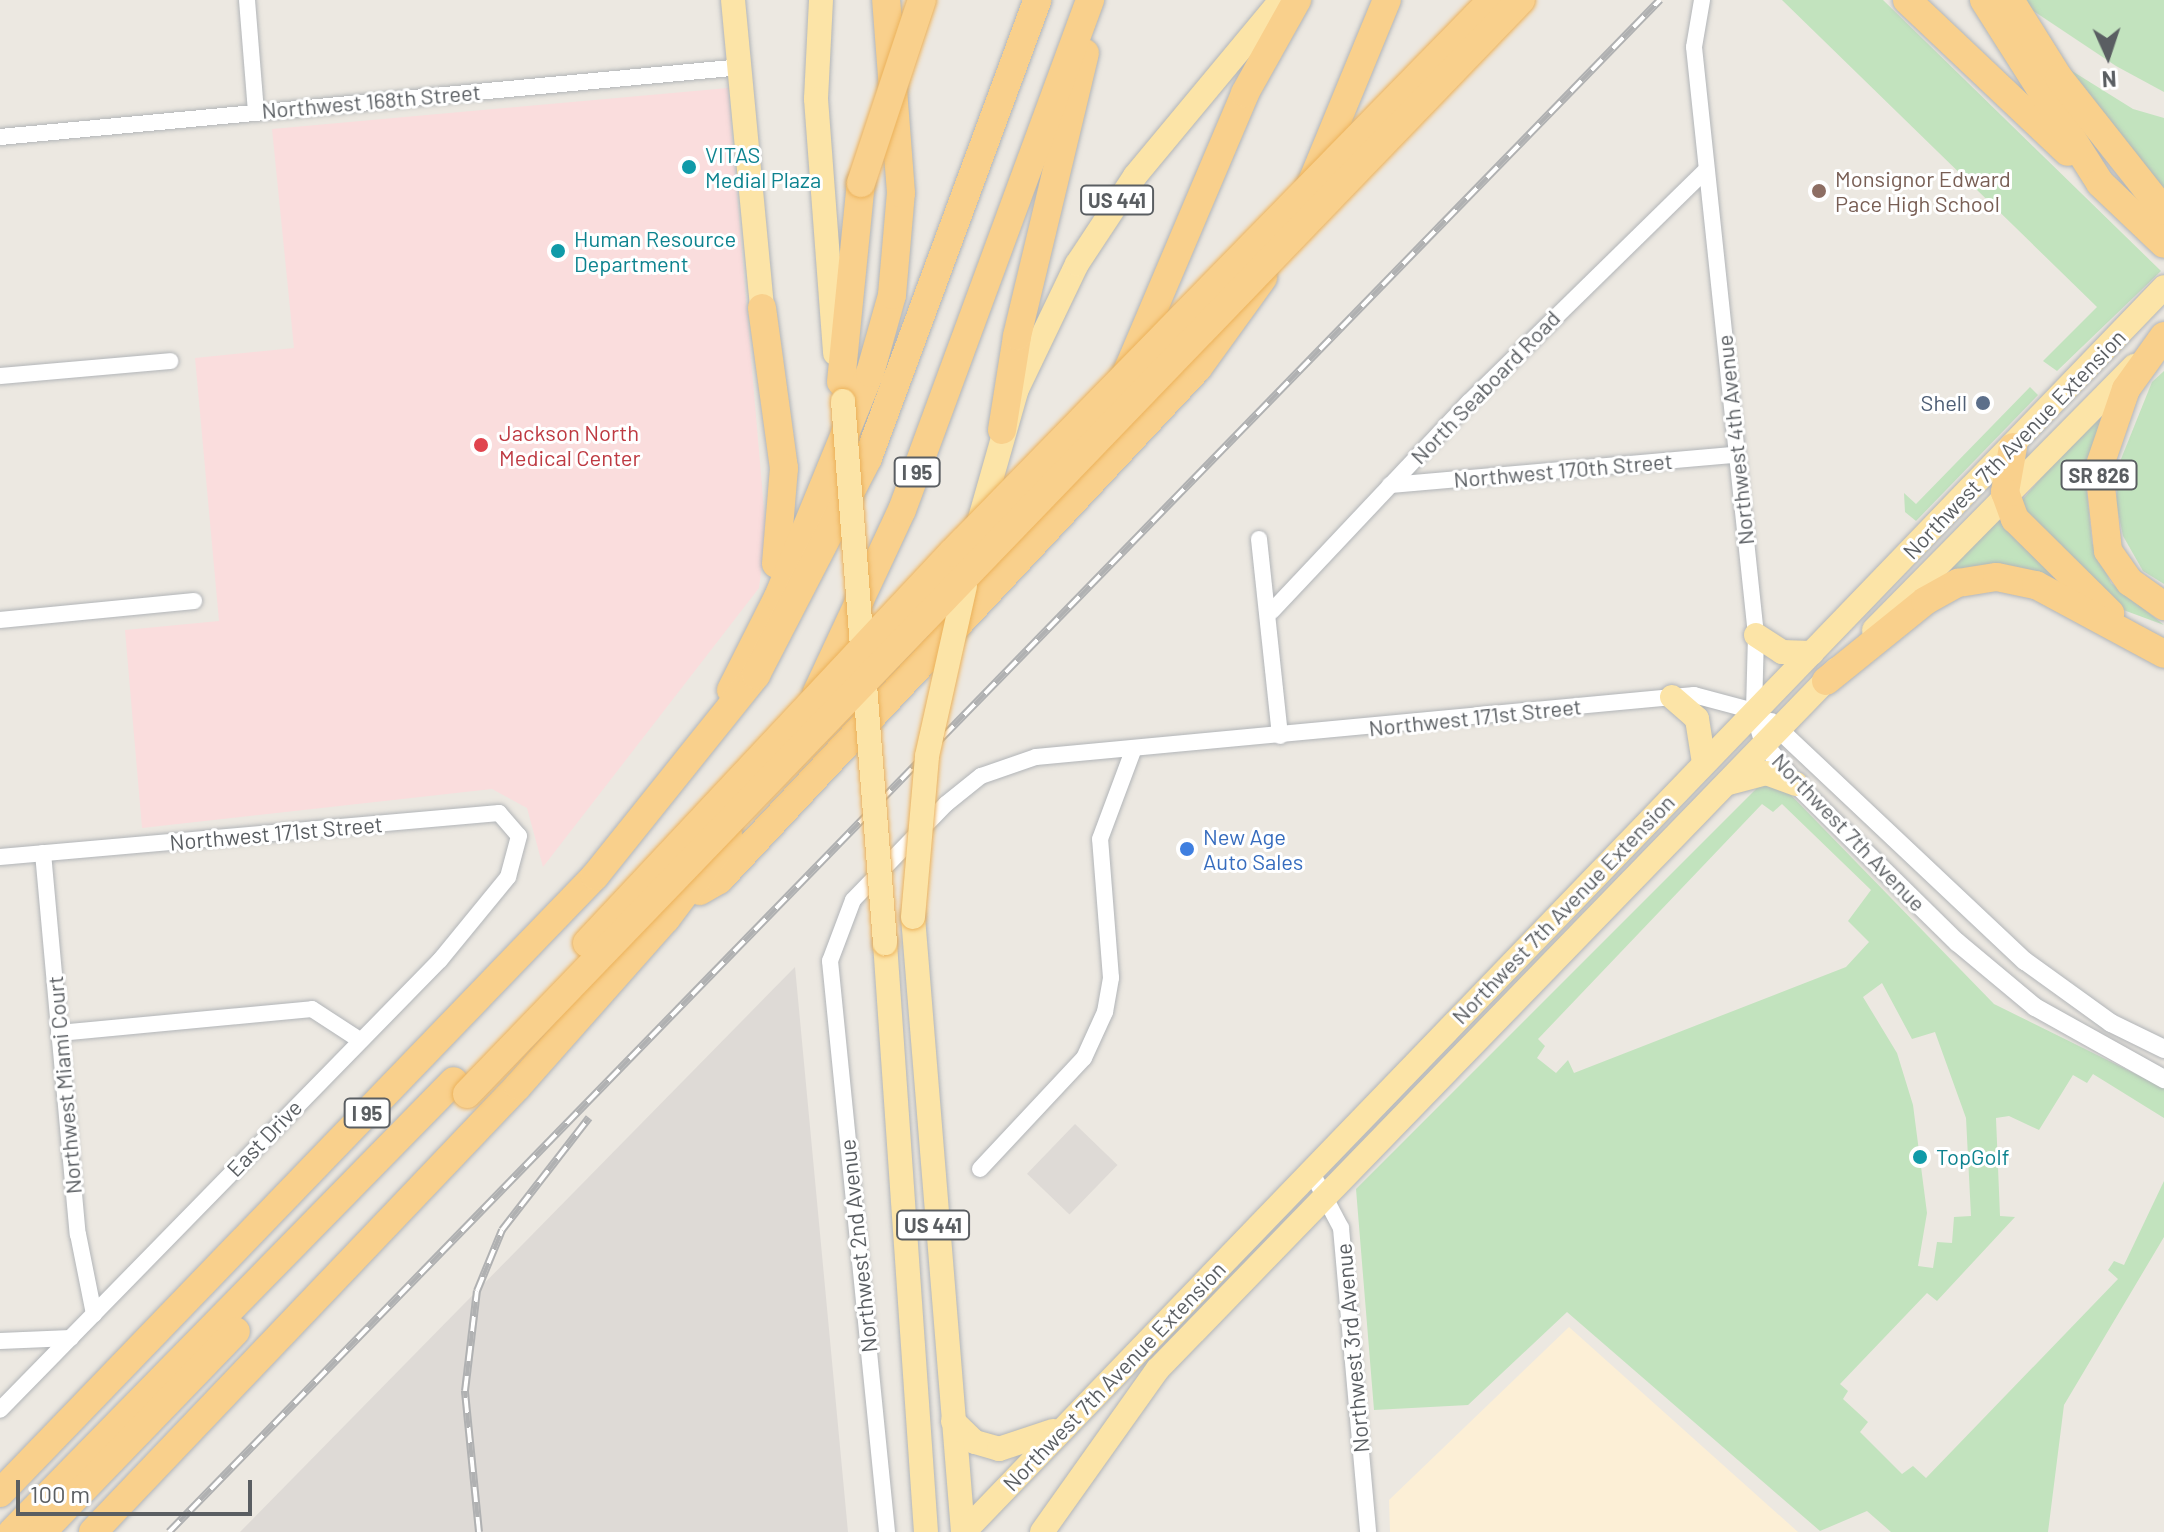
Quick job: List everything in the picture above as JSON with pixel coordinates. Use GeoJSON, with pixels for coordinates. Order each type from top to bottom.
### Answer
{"type":"FeatureCollection","features":[{"type":"Feature","properties":{"kind":"highway"},"geometry":{"type":"LineString","coordinates":[[719,721],[870,373],[892,295],[901,193],[886,0]]}},
{"type":"Feature","properties":{"kind":"highway"},"geometry":{"type":"LineString","coordinates":[[842,391],[861,183],[922,0]]}},
{"type":"Feature","properties":{"kind":"highway","name":"I 95"},"geometry":{"type":"LineString","coordinates":[[0,1493],[595,876],[771,653],[852,497],[1037,0]]}},
{"type":"Feature","properties":{"kind":"highway"},"geometry":{"type":"LineString","coordinates":[[1032,542],[1120,389],[1245,93],[1297,0]]}},
{"type":"Feature","properties":{"kind":"highway"},"geometry":{"type":"LineString","coordinates":[[680,901],[719,880],[1198,368],[1257,287],[1305,197],[1387,0]]}},
{"type":"Feature","properties":{"kind":"highway"},"geometry":{"type":"LineString","coordinates":[[42,1532],[460,1087],[952,553],[1492,0]]}},
{"type":"Feature","properties":{"kind":"highway"},"geometry":{"type":"LineString","coordinates":[[12,1532],[460,1087],[1521,0]]}},
{"type":"Feature","properties":{"kind":"highway"},"geometry":{"type":"LineString","coordinates":[[1907,0],[2100,183],[2160,224]]}},
{"type":"Feature","properties":{"kind":"highway"},"geometry":{"type":"LineString","coordinates":[[1984,0],[2100,183]]}},
{"type":"Feature","properties":{"kind":"highway"},"geometry":{"type":"LineString","coordinates":[[2010,0],[2059,78],[2160,224]]}},
{"type":"Feature","properties":{"kind":"highway"},"geometry":{"type":"LineString","coordinates":[[1002,430],[1035,258],[1085,62],[1088,6]]}},
{"type":"Feature","properties":{"kind":"highway","name":"I 95"},"geometry":{"type":"LineString","coordinates":[[93,1532],[507,1098],[680,901],[775,767],[876,573],[1088,6]]}},
{"type":"Feature","properties":{"kind":"highway"},"geometry":{"type":"LineString","coordinates":[[762,308],[784,481],[767,612]]}},
{"type":"Feature","properties":{"kind":"highway","name":"SR 826"},"geometry":{"type":"LineString","coordinates":[[2164,336],[2126,389],[2099,468],[2108,551],[2130,582],[2164,606]]}},
{"type":"Feature","properties":{"kind":"highway"},"geometry":{"type":"LineString","coordinates":[[2013,447],[2005,492],[2015,519],[2135,640]]}},
{"type":"Feature","properties":{"kind":"highway"},"geometry":{"type":"LineString","coordinates":[[1826,681],[1925,601],[1958,583],[1997,577],[2036,585],[2164,654]]}},
{"type":"Feature","properties":{"kind":"main road"},"geometry":{"type":"LineString","coordinates":[[733,0],[742,67],[762,308]]}},
{"type":"Feature","properties":{"kind":"main road"},"geometry":{"type":"LineString","coordinates":[[807,0],[816,60]]}},
{"type":"Feature","properties":{"kind":"main road","name":"US 441"},"geometry":{"type":"LineString","coordinates":[[821,0],[816,60],[885,943],[926,1532]]}},
{"type":"Feature","properties":{"kind":"main road","name":"US 441"},"geometry":{"type":"LineString","coordinates":[[963,1532],[913,917],[927,756],[1002,430],[1052,309],[1105,217],[1281,0]]}},
{"type":"Feature","properties":{"kind":"main road","name":"Northwest 7th Avenue Extension"},"geometry":{"type":"LineString","coordinates":[[963,1532],[1062,1426],[2013,447],[2164,287]]}},
{"type":"Feature","properties":{"kind":"main road","name":"Northwest 7th Avenue Extension"},"geometry":{"type":"LineString","coordinates":[[1045,1531],[1158,1369],[1826,681],[2005,492],[2164,336]]}},
{"type":"Feature","properties":{"kind":"main road"},"geometry":{"type":"LineString","coordinates":[[1756,635],[1782,652],[1812,653]]}},
{"type":"Feature","properties":{"kind":"main road"},"geometry":{"type":"LineString","coordinates":[[1672,697],[1697,719],[1704,763]]}},
{"type":"Feature","properties":{"kind":"main road"},"geometry":{"type":"LineString","coordinates":[[1723,785],[1766,773],[1796,784]]}},
{"type":"Feature","properties":{"kind":"main road"},"geometry":{"type":"LineString","coordinates":[[953,1421],[975,1442],[999,1449],[1062,1426]]}},
{"type":"Feature","properties":{"kind":"street"},"geometry":{"type":"LineString","coordinates":[[247,0],[256,111]]}},
{"type":"Feature","properties":{"kind":"street","name":"Northwest 4th Avenue"},"geometry":{"type":"LineString","coordinates":[[1702,0],[1694,47],[1756,635],[1754,711]]}},
{"type":"Feature","properties":{"kind":"street","name":"Northwest 168th Street"},"geometry":{"type":"LineString","coordinates":[[0,137],[742,67]]}},
{"type":"Feature","properties":{"kind":"street","name":"North Seaboard Road"},"geometry":{"type":"LineString","coordinates":[[1272,611],[1390,485],[1706,170]]}},
{"type":"Feature","properties":{"kind":"street"},"geometry":{"type":"LineString","coordinates":[[0,376],[170,361]]}},
{"type":"Feature","properties":{"kind":"street","name":"Northwest 170th Street"},"geometry":{"type":"LineString","coordinates":[[1390,485],[1736,455]]}},
{"type":"Feature","properties":{"kind":"street"},"geometry":{"type":"LineString","coordinates":[[1259,539],[1272,611],[1280,736]]}},
{"type":"Feature","properties":{"kind":"street"},"geometry":{"type":"LineString","coordinates":[[0,620],[194,601]]}},
{"type":"Feature","properties":{"kind":"street","name":"Northwest 171st Street"},"geometry":{"type":"LineString","coordinates":[[830,961],[853,900],[900,848],[946,804],[1006,764],[1134,748],[1694,695],[1754,711]]}},
{"type":"Feature","properties":{"kind":"street","name":"Northwest 7th Avenue"},"geometry":{"type":"LineString","coordinates":[[1754,711],[1772,736],[1796,784],[2012,989],[2164,1079]]}},
{"type":"Feature","properties":{"kind":"street","name":"Northwest 7th Avenue"},"geometry":{"type":"LineString","coordinates":[[1772,736],[2025,961],[2111,1023],[2164,1049]]}},
{"type":"Feature","properties":{"kind":"street"},"geometry":{"type":"LineString","coordinates":[[980,1169],[1084,1058],[1105,1012],[1111,978],[1100,839],[1134,748]]}},
{"type":"Feature","properties":{"kind":"street","name":"Northwest 171st Street"},"geometry":{"type":"LineString","coordinates":[[0,857],[499,813],[519,836],[517,858]]}},
{"type":"Feature","properties":{"kind":"street","name":"Northwest Miami Court"},"geometry":{"type":"LineString","coordinates":[[43,853],[84,1285],[94,1314]]}},
{"type":"Feature","properties":{"kind":"street","name":"East Drive"},"geometry":{"type":"LineString","coordinates":[[0,1410],[358,1039],[440,960],[517,858]]}},
{"type":"Feature","properties":{"kind":"street","name":"Northwest 2nd Avenue"},"geometry":{"type":"LineString","coordinates":[[830,961],[887,1532]]}},
{"type":"Feature","properties":{"kind":"street"},"geometry":{"type":"LineString","coordinates":[[59,1033],[312,1009],[358,1039]]}},
{"type":"Feature","properties":{"kind":"street","name":"Northwest 3rd Avenue"},"geometry":{"type":"LineString","coordinates":[[1311,1171],[1327,1195],[1341,1228],[1368,1532]]}},
{"type":"Feature","properties":{"kind":"street"},"geometry":{"type":"LineString","coordinates":[[0,1341],[71,1338]]}},
{"type":"Feature","properties":{"kind":"shaded area","name":"Jackson North Medical Center"},"geometry":{"type":"Polygon","coordinates":[[[728,88],[766,533],[759,588],[543,867],[527,808],[492,789],[142,828],[125,630],[219,621],[195,358],[294,348],[272,129],[728,88]]]}},
{"type":"Feature","properties":{"kind":"shaded area"},"geometry":{"type":"Polygon","coordinates":[[[795,967],[848,1532],[240,1532],[795,967]]]}},
{"type":"Feature","properties":{"kind":"shaded area"},"geometry":{"type":"Polygon","coordinates":[[[1075,1124],[1117,1165],[1070,1215],[1027,1174],[1075,1124]]]}},
{"type":"Feature","properties":{"kind":"shaded area"},"geometry":{"type":"Polygon","coordinates":[[[1569,1327],[1798,1532],[1390,1532],[1389,1500],[1569,1327]]]}},
{"type":"Feature","properties":{"kind":"green space"},"geometry":{"type":"Polygon","coordinates":[[[1782,0],[1883,0],[2161,271],[2057,371],[2043,361],[2097,307],[1782,0]]]}},
{"type":"Feature","properties":{"kind":"green space"},"geometry":{"type":"Polygon","coordinates":[[[2017,0],[2164,0],[2164,92],[2116,66],[2017,0]]]}},
{"type":"Feature","properties":{"kind":"green space"},"geometry":{"type":"Polygon","coordinates":[[[1987,18],[2133,109],[2164,118],[2164,190],[1987,18]]]}},
{"type":"Feature","properties":{"kind":"green space"},"geometry":{"type":"Polygon","coordinates":[[[2164,371],[2164,584],[2143,571],[2123,536],[2116,502],[2119,464],[2152,382],[2164,371]]]}},
{"type":"Feature","properties":{"kind":"green space"},"geometry":{"type":"Polygon","coordinates":[[[2030,387],[2038,395],[1916,521],[1905,512],[1904,493],[1916,504],[2030,387]]]}},
{"type":"Feature","properties":{"kind":"green space"},"geometry":{"type":"Polygon","coordinates":[[[2105,403],[2085,474],[2092,543],[2111,583],[2164,625],[2118,608],[2018,505],[2105,403]]]}},
{"type":"Feature","properties":{"kind":"green space"},"geometry":{"type":"Polygon","coordinates":[[[1999,520],[2078,594],[1948,569],[1999,520]]]}},
{"type":"Feature","properties":{"kind":"green space"},"geometry":{"type":"Polygon","coordinates":[[[1762,783],[1789,793],[1994,1004],[2164,1088],[2164,1118],[2093,1074],[2087,1083],[2073,1075],[2039,1130],[2009,1116],[1996,1118],[2000,1216],[2015,1217],[1937,1301],[1927,1293],[1840,1384],[1848,1391],[1843,1399],[1868,1422],[1860,1432],[1902,1474],[1913,1466],[1926,1478],[2118,1279],[2108,1270],[2114,1261],[2124,1265],[2164,1181],[2164,1237],[2064,1405],[2048,1532],[1891,1532],[1867,1511],[1820,1531],[1567,1312],[1468,1405],[1374,1410],[1356,1189],[1762,783]],[[1762,804],[1538,1039],[1545,1046],[1537,1058],[1556,1073],[1568,1060],[1574,1073],[1846,967],[1869,942],[1848,921],[1871,890],[1782,804],[1773,812],[1762,804]],[[1882,983],[1863,997],[1897,1053],[1913,1105],[1927,1213],[1918,1266],[1933,1268],[1937,1242],[1952,1243],[1954,1217],[1971,1216],[1966,1118],[1935,1032],[1912,1039],[1882,983]]]}},
{"type":"Feature","properties":{"kind":"railway"},"geometry":{"type":"LineString","coordinates":[[169,1532],[1660,0]]}},
{"type":"Feature","properties":{"kind":"railway"},"geometry":{"type":"LineString","coordinates":[[479,1532],[465,1391],[477,1291],[502,1230],[589,1118]]}},
{"type":"Feature","properties":{"kind":"place","name":"VITAS Medial Plaza"},"geometry":{"type":"Point","coordinates":[689,167]}},
{"type":"Feature","properties":{"kind":"place","name":"Monsignor Edward Pace High School"},"geometry":{"type":"Point","coordinates":[1819,191]}},
{"type":"Feature","properties":{"kind":"place","name":"Human Resource Department"},"geometry":{"type":"Point","coordinates":[558,251]}},
{"type":"Feature","properties":{"kind":"place","name":"Shell"},"geometry":{"type":"Point","coordinates":[1983,403]}},
{"type":"Feature","properties":{"kind":"place","name":"Jackson North Medical Center"},"geometry":{"type":"Point","coordinates":[481,445]}},
{"type":"Feature","properties":{"kind":"place","name":"New Age Auto Sales"},"geometry":{"type":"Point","coordinates":[1187,849]}},
{"type":"Feature","properties":{"kind":"place","name":"TopGolf"},"geometry":{"type":"Point","coordinates":[1920,1157]}}]}
